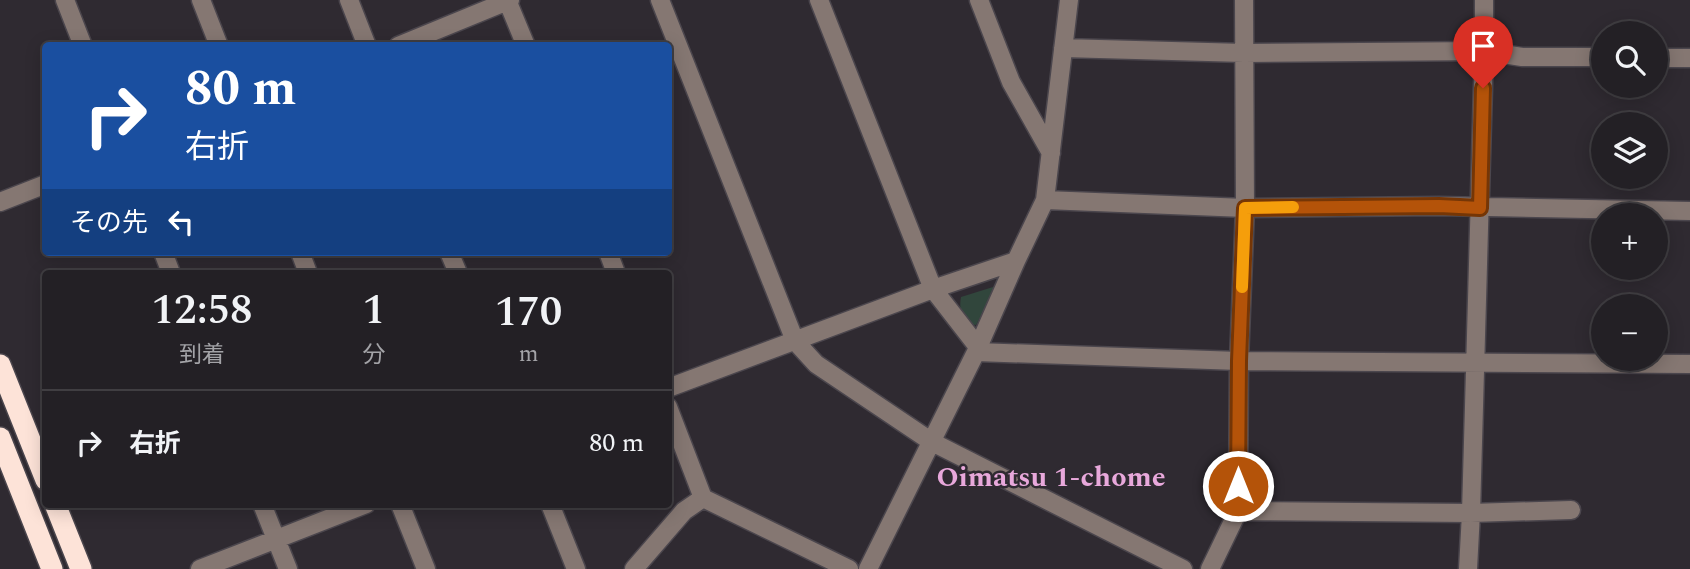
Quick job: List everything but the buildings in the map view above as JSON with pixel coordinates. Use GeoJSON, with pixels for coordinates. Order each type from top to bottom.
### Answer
{"type":"FeatureCollection","features":[{"type":"Feature","properties":{"kind":"highway"},"geometry":{"type":"LineString","coordinates":[[0,365],[42,470]]}},
{"type":"Feature","properties":{"kind":"highway"},"geometry":{"type":"LineString","coordinates":[[0,438],[52,569]]}},
{"type":"Feature","properties":{"kind":"highway"},"geometry":{"type":"LineString","coordinates":[[57,508],[80,569]]}},
{"type":"Feature","properties":{"kind":"street"},"geometry":{"type":"LineString","coordinates":[[65,0],[81,42]]}},
{"type":"Feature","properties":{"kind":"street"},"geometry":{"type":"LineString","coordinates":[[201,0],[217,42]]}},
{"type":"Feature","properties":{"kind":"street"},"geometry":{"type":"LineString","coordinates":[[349,0],[365,42]]}},
{"type":"Feature","properties":{"kind":"street"},"geometry":{"type":"LineString","coordinates":[[408,42],[508,0],[524,42]]}},
{"type":"Feature","properties":{"kind":"street"},"geometry":{"type":"LineString","coordinates":[[660,0],[795,341],[816,364],[932,442],[1183,569]]}},
{"type":"Feature","properties":{"kind":"street"},"geometry":{"type":"LineString","coordinates":[[819,0],[933,289],[977,350]]}},
{"type":"Feature","properties":{"kind":"street"},"geometry":{"type":"LineString","coordinates":[[979,0],[1011,82],[1051,153]]}},
{"type":"Feature","properties":{"kind":"street"},"geometry":{"type":"LineString","coordinates":[[867,569],[977,350],[1045,200],[1069,0]]}},
{"type":"Feature","properties":{"kind":"street"},"geometry":{"type":"LineString","coordinates":[[1210,569],[1238,511],[1239,361],[1245,208],[1244,0]]}},
{"type":"Feature","properties":{"kind":"street"},"geometry":{"type":"LineString","coordinates":[[1468,569],[1484,0]]}},
{"type":"Feature","properties":{"kind":"street"},"geometry":{"type":"LineString","coordinates":[[1063,48],[1244,53],[1484,51],[1522,57],[1591,57]]}},
{"type":"Feature","properties":{"kind":"street"},"geometry":{"type":"LineString","coordinates":[[1668,58],[1690,58]]}},
{"type":"Feature","properties":{"kind":"street"},"geometry":{"type":"LineString","coordinates":[[0,202],[42,186]]}},
{"type":"Feature","properties":{"kind":"street"},"geometry":{"type":"LineString","coordinates":[[1045,200],[1245,208],[1439,206],[1690,211]]}},
{"type":"Feature","properties":{"kind":"street"},"geometry":{"type":"LineString","coordinates":[[672,387],[933,289],[1016,261]]}},
{"type":"Feature","properties":{"kind":"street"},"geometry":{"type":"LineString","coordinates":[[977,350],[1239,361],[1690,364]]}},
{"type":"Feature","properties":{"kind":"street"},"geometry":{"type":"LineString","coordinates":[[672,417],[703,498],[849,569]]}},
{"type":"Feature","properties":{"kind":"street"},"geometry":{"type":"LineString","coordinates":[[634,569],[684,511],[703,498]]}},
{"type":"Feature","properties":{"kind":"street"},"geometry":{"type":"LineString","coordinates":[[264,508],[288,569]]}},
{"type":"Feature","properties":{"kind":"street"},"geometry":{"type":"LineString","coordinates":[[200,569],[355,508]]}},
{"type":"Feature","properties":{"kind":"street"},"geometry":{"type":"LineString","coordinates":[[402,508],[426,569]]}},
{"type":"Feature","properties":{"kind":"street"},"geometry":{"type":"LineString","coordinates":[[552,508],[576,569]]}},
{"type":"Feature","properties":{"kind":"street"},"geometry":{"type":"LineString","coordinates":[[1238,511],[1471,513],[1572,510]]}},
{"type":"Feature","properties":{"kind":"green space"},"geometry":{"type":"Polygon","coordinates":[[[996,288],[976,325],[967,324],[961,311],[961,297],[996,288]]]}},
{"type":"Feature","properties":{"kind":"slow traffic"},"geometry":{"type":"LineString","coordinates":[[1242,287],[1245,208],[1293,207]]}},
{"type":"Feature","properties":{"kind":"district","name":"Oimatsu 1-chome"},"geometry":{"type":"Point","coordinates":[1051,477]}},
{"type":"Feature","properties":{"kind":"route"},"geometry":{"type":"LineString","coordinates":[[1238,486],[1239,361],[1245,208],[1480,208],[1483,88]]}}]}
